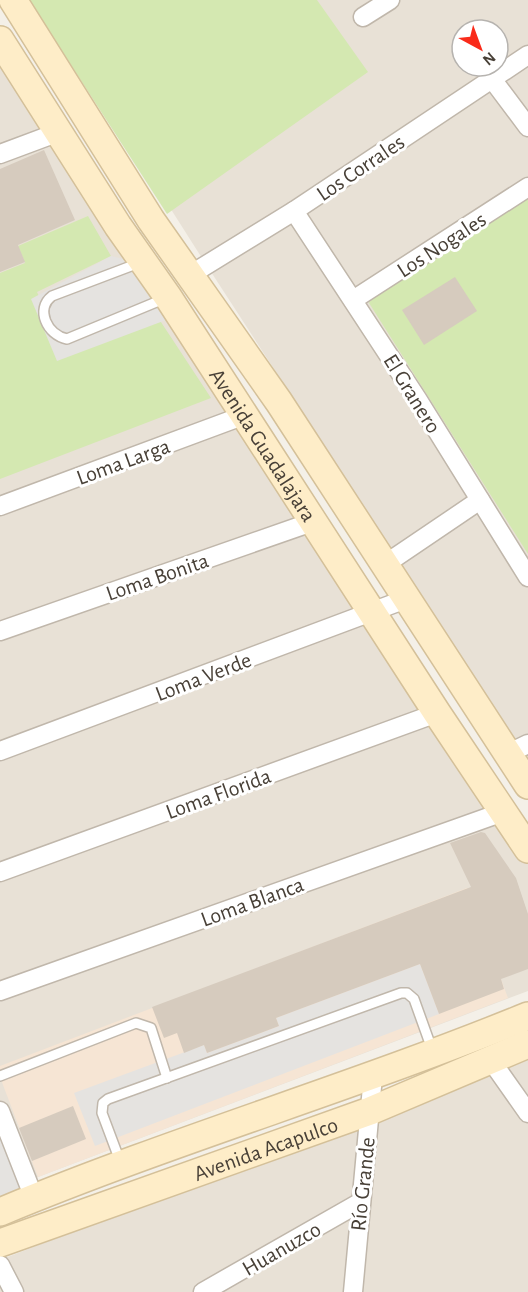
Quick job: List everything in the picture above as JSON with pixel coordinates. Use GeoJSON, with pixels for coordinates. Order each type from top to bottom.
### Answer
{"type":"FeatureCollection","features":[{"type":"Feature","properties":{"kind":"main road","name":"Avenida Guadalajara"},"geometry":{"type":"LineString","coordinates":[[13,0],[151,220],[279,402],[406,599],[517,749],[528,785]]}},
{"type":"Feature","properties":{"kind":"main road","name":"Avenida Guadalajara"},"geometry":{"type":"LineString","coordinates":[[0,40],[315,521],[437,713],[528,849]]}},
{"type":"Feature","properties":{"kind":"main road","name":"Avenida Acapulco"},"geometry":{"type":"LineString","coordinates":[[0,1212],[121,1164],[434,1054],[528,1016]]}},
{"type":"Feature","properties":{"kind":"main road","name":"Avenida Acapulco"},"geometry":{"type":"LineString","coordinates":[[0,1243],[370,1111],[528,1044]]}},
{"type":"Feature","properties":{"kind":"street"},"geometry":{"type":"LineString","coordinates":[[363,17],[390,0]]}},
{"type":"Feature","properties":{"kind":"street","name":"Los Corrales"},"geometry":{"type":"LineString","coordinates":[[190,275],[294,211],[528,55]]}},
{"type":"Feature","properties":{"kind":"street"},"geometry":{"type":"LineString","coordinates":[[492,79],[528,127]]}},
{"type":"Feature","properties":{"kind":"street"},"geometry":{"type":"LineString","coordinates":[[0,154],[59,132]]}},
{"type":"Feature","properties":{"kind":"street","name":"Los Nogales"},"geometry":{"type":"LineString","coordinates":[[353,300],[528,187]]}},
{"type":"Feature","properties":{"kind":"street","name":"El Granero"},"geometry":{"type":"LineString","coordinates":[[294,211],[528,577]]}},
{"type":"Feature","properties":{"kind":"street","name":"Loma Larga"},"geometry":{"type":"LineString","coordinates":[[0,506],[245,415]]}},
{"type":"Feature","properties":{"kind":"street"},"geometry":{"type":"LineString","coordinates":[[384,565],[480,500]]}},
{"type":"Feature","properties":{"kind":"street","name":"Loma Bonita"},"geometry":{"type":"LineString","coordinates":[[0,631],[315,521]]}},
{"type":"Feature","properties":{"kind":"street","name":"Loma Verde"},"geometry":{"type":"LineString","coordinates":[[0,751],[406,599]]}},
{"type":"Feature","properties":{"kind":"street","name":"Loma Florida"},"geometry":{"type":"LineString","coordinates":[[0,872],[437,713]]}},
{"type":"Feature","properties":{"kind":"street","name":"Loma Blanca"},"geometry":{"type":"LineString","coordinates":[[0,991],[503,812]]}},
{"type":"Feature","properties":{"kind":"street"},"geometry":{"type":"LineString","coordinates":[[490,1059],[528,1113]]}},
{"type":"Feature","properties":{"kind":"street","name":"Río Grande"},"geometry":{"type":"LineString","coordinates":[[353,1292],[359,1203],[373,1076]]}},
{"type":"Feature","properties":{"kind":"street"},"geometry":{"type":"LineString","coordinates":[[0,1111],[34,1198]]}},
{"type":"Feature","properties":{"kind":"street","name":"Huanuzco"},"geometry":{"type":"LineString","coordinates":[[203,1292],[359,1203]]}},
{"type":"Feature","properties":{"kind":"street"},"geometry":{"type":"LineString","coordinates":[[0,1265],[14,1292]]}},
{"type":"Feature","properties":{"kind":"lane"},"geometry":{"type":"LineString","coordinates":[[143,261],[52,296],[45,301],[42,308],[44,317],[54,333],[67,339],[168,297]]}},
{"type":"Feature","properties":{"kind":"lane"},"geometry":{"type":"LineString","coordinates":[[121,1164],[102,1113],[104,1103],[402,993],[407,993],[414,999],[434,1054]]}},
{"type":"Feature","properties":{"kind":"lane"},"geometry":{"type":"LineString","coordinates":[[0,1076],[136,1023],[151,1028],[167,1078]]}},
{"type":"Feature","properties":{"kind":"shaded area"},"geometry":{"type":"Polygon","coordinates":[[[38,0],[528,0],[528,760],[200,255],[38,0]]]}},
{"type":"Feature","properties":{"kind":"shaded area"},"geometry":{"type":"Polygon","coordinates":[[[0,43],[528,857],[528,991],[38,1177],[21,1190],[0,1199],[0,43]]]}},
{"type":"Feature","properties":{"kind":"shaded area"},"geometry":{"type":"Polygon","coordinates":[[[111,256],[128,260],[166,320],[57,361],[31,299],[111,256]]]}},
{"type":"Feature","properties":{"kind":"shaded area"},"geometry":{"type":"Polygon","coordinates":[[[467,888],[508,998],[38,1177],[0,1077],[0,1066],[467,888]]]}},
{"type":"Feature","properties":{"kind":"shaded area"},"geometry":{"type":"Polygon","coordinates":[[[420,964],[439,1014],[95,1146],[74,1093],[204,1045],[207,1053],[279,1026],[276,1018],[420,964]]]}},
{"type":"Feature","properties":{"kind":"shaded area"},"geometry":{"type":"Polygon","coordinates":[[[528,1055],[528,1292],[0,1292],[0,1260],[528,1055]]]}},
{"type":"Feature","properties":{"kind":"shaded area"},"geometry":{"type":"Polygon","coordinates":[[[0,1133],[21,1190],[0,1199],[0,1133]]]}},
{"type":"Feature","properties":{"kind":"green space"},"geometry":{"type":"Polygon","coordinates":[[[29,0],[317,0],[368,72],[167,214],[29,0]]]}},
{"type":"Feature","properties":{"kind":"green space"},"geometry":{"type":"Polygon","coordinates":[[[528,191],[528,554],[369,303],[371,297],[528,191]]]}},
{"type":"Feature","properties":{"kind":"green space"},"geometry":{"type":"Polygon","coordinates":[[[88,216],[111,256],[37,292],[65,352],[155,313],[211,398],[0,479],[0,273],[25,263],[18,246],[88,216]]]}},
{"type":"Feature","properties":{"kind":"building"},"geometry":{"type":"Polygon","coordinates":[[[44,150],[75,220],[18,245],[25,262],[0,272],[0,169],[44,150]]]}},
{"type":"Feature","properties":{"kind":"building"},"geometry":{"type":"Polygon","coordinates":[[[455,277],[477,311],[424,345],[402,310],[455,277]]]}},
{"type":"Feature","properties":{"kind":"building"},"geometry":{"type":"Polygon","coordinates":[[[481,832],[485,833],[516,878],[528,914],[528,969],[501,979],[504,989],[439,1014],[420,964],[276,1018],[279,1026],[207,1053],[204,1045],[184,1053],[177,1033],[164,1038],[152,1007],[471,887],[450,843],[481,832]]]}},
{"type":"Feature","properties":{"kind":"building"},"geometry":{"type":"Polygon","coordinates":[[[73,1106],[86,1139],[32,1161],[19,1128],[73,1106]]]}}]}
